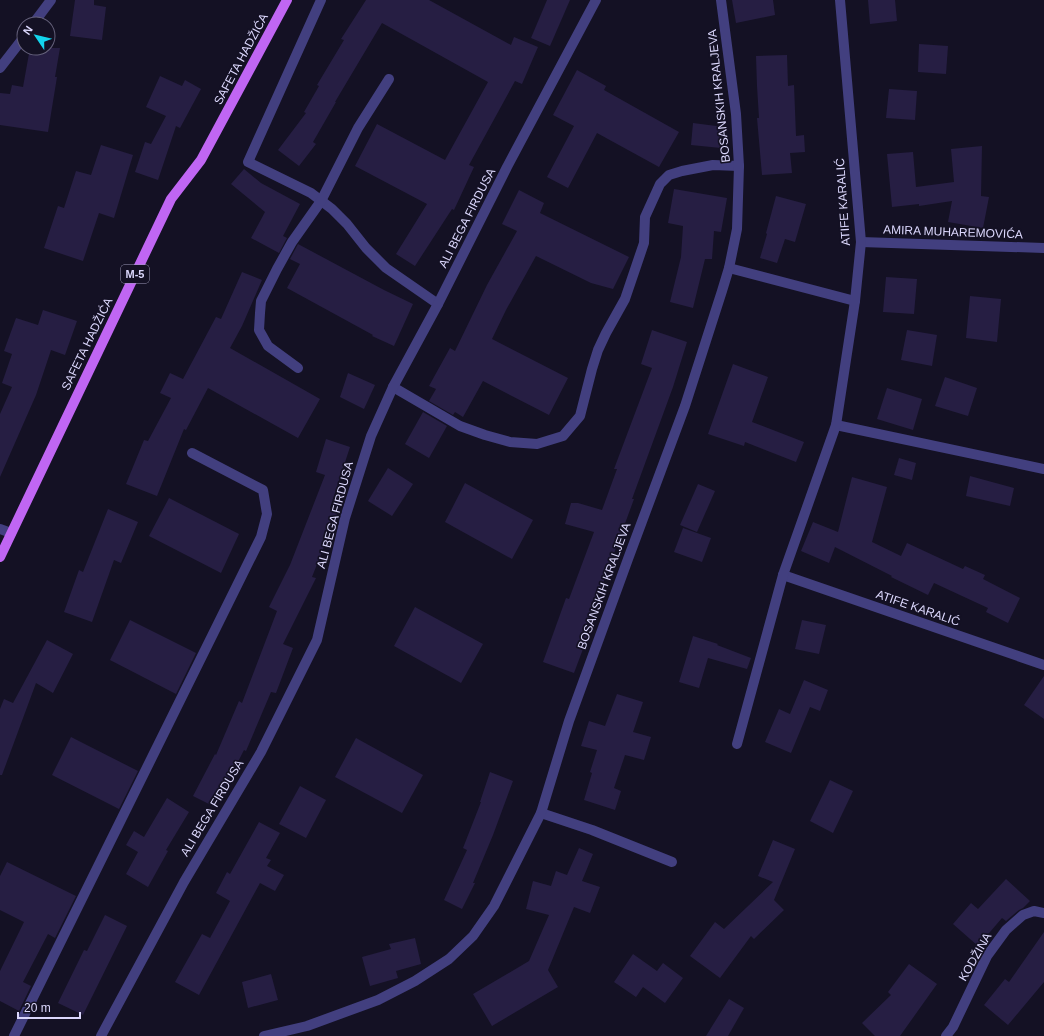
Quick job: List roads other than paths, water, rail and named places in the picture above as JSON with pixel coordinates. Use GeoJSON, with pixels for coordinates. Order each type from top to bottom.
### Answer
{"type":"FeatureCollection","features":[{"type":"Feature","properties":{"kind":"main road","name":"SAFETA HADŽIĆA"},"geometry":{"type":"LineString","coordinates":[[0,557],[171,199],[201,160],[287,0]]}},
{"type":"Feature","properties":{"kind":"street"},"geometry":{"type":"LineString","coordinates":[[39,16],[51,0]]}},
{"type":"Feature","properties":{"kind":"street"},"geometry":{"type":"LineString","coordinates":[[321,0],[248,162],[311,193],[332,208],[366,248],[386,268],[438,304]]}},
{"type":"Feature","properties":{"kind":"street","name":"ALI BEGA FIRDUSA"},"geometry":{"type":"LineString","coordinates":[[101,1036],[184,882],[261,752],[317,640],[345,518],[371,436],[394,387],[438,304],[507,167],[596,0]]}},
{"type":"Feature","properties":{"kind":"street","name":"BOSANSKIH KRALJEVA"},"geometry":{"type":"LineString","coordinates":[[264,1036],[307,1026],[378,1000],[415,981],[449,959],[473,936],[494,906],[542,814],[569,721],[685,406],[729,268],[737,228],[739,166],[736,114],[722,0]]}},
{"type":"Feature","properties":{"kind":"street","name":"ATIFE KARALIĆ"},"geometry":{"type":"LineString","coordinates":[[737,744],[783,575],[836,426],[855,301],[861,242],[840,0]]}},
{"type":"Feature","properties":{"kind":"street"},"geometry":{"type":"LineString","coordinates":[[0,68],[16,47]]}},
{"type":"Feature","properties":{"kind":"street"},"geometry":{"type":"LineString","coordinates":[[298,368],[268,346],[259,330],[261,301],[292,242],[321,201],[358,128],[390,79]]}},
{"type":"Feature","properties":{"kind":"street"},"geometry":{"type":"LineString","coordinates":[[394,387],[460,426],[485,435],[510,442],[537,444],[563,436],[580,416],[598,350],[625,299],[644,243],[645,217],[660,184],[669,175],[682,171],[713,165],[739,166]]}},
{"type":"Feature","properties":{"kind":"street","name":"AMIRA MUHAREMOVIĆA"},"geometry":{"type":"LineString","coordinates":[[861,242],[1044,248]]}},
{"type":"Feature","properties":{"kind":"street"},"geometry":{"type":"LineString","coordinates":[[729,268],[855,301]]}},
{"type":"Feature","properties":{"kind":"street"},"geometry":{"type":"LineString","coordinates":[[836,426],[1044,469]]}},
{"type":"Feature","properties":{"kind":"street"},"geometry":{"type":"LineString","coordinates":[[14,1036],[261,537],[267,514],[263,490],[192,453]]}},
{"type":"Feature","properties":{"kind":"street"},"geometry":{"type":"LineString","coordinates":[[0,529],[11,533]]}},
{"type":"Feature","properties":{"kind":"street","name":"ATIFE KARALIĆ"},"geometry":{"type":"LineString","coordinates":[[783,575],[1044,665]]}},
{"type":"Feature","properties":{"kind":"street"},"geometry":{"type":"LineString","coordinates":[[542,814],[592,830],[672,862]]}},
{"type":"Feature","properties":{"kind":"street","name":"KODŽINA"},"geometry":{"type":"LineString","coordinates":[[946,1036],[953,1027],[987,956],[1006,930],[1023,916],[1034,911],[1044,913]]}}]}
